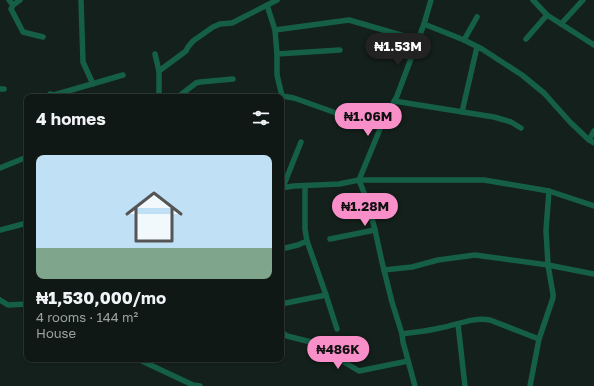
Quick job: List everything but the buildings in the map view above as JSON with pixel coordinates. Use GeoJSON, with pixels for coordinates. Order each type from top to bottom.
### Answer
{"type":"FeatureCollection","features":[{"type":"Feature","properties":{"kind":"street"},"geometry":{"type":"LineString","coordinates":[[9,0],[13,5]]}},
{"type":"Feature","properties":{"kind":"street"},"geometry":{"type":"LineString","coordinates":[[20,0],[13,5],[11,9],[23,32],[43,37]]}},
{"type":"Feature","properties":{"kind":"street"},"geometry":{"type":"LineString","coordinates":[[81,0],[83,62],[93,84]]}},
{"type":"Feature","properties":{"kind":"street"},"geometry":{"type":"LineString","coordinates":[[159,71],[186,51],[193,41],[213,27],[220,24],[232,23],[277,0]]}},
{"type":"Feature","properties":{"kind":"street"},"geometry":{"type":"LineString","coordinates":[[414,386],[368,203],[359,180],[380,129],[397,96],[424,24],[431,0]]}},
{"type":"Feature","properties":{"kind":"street"},"geometry":{"type":"LineString","coordinates":[[533,0],[547,15],[594,44]]}},
{"type":"Feature","properties":{"kind":"street"},"geometry":{"type":"LineString","coordinates":[[562,24],[583,0]]}},
{"type":"Feature","properties":{"kind":"street"},"geometry":{"type":"LineString","coordinates":[[267,5],[275,30],[277,75],[281,94]]}},
{"type":"Feature","properties":{"kind":"street"},"geometry":{"type":"LineString","coordinates":[[526,39],[547,15]]}},
{"type":"Feature","properties":{"kind":"street"},"geometry":{"type":"LineString","coordinates":[[464,40],[477,17]]}},
{"type":"Feature","properties":{"kind":"street"},"geometry":{"type":"LineString","coordinates":[[275,30],[349,20],[418,40]]}},
{"type":"Feature","properties":{"kind":"street"},"geometry":{"type":"LineString","coordinates":[[424,24],[464,40],[522,75],[544,93],[570,122],[588,140],[594,143]]}},
{"type":"Feature","properties":{"kind":"street"},"geometry":{"type":"LineString","coordinates":[[462,112],[477,47]]}},
{"type":"Feature","properties":{"kind":"street"},"geometry":{"type":"LineString","coordinates":[[277,54],[340,50]]}},
{"type":"Feature","properties":{"kind":"street"},"geometry":{"type":"LineString","coordinates":[[156,54],[159,71],[159,94]]}},
{"type":"Feature","properties":{"kind":"street"},"geometry":{"type":"LineString","coordinates":[[58,94],[123,75]]}},
{"type":"Feature","properties":{"kind":"street"},"geometry":{"type":"LineString","coordinates":[[182,94],[200,82],[233,79]]}},
{"type":"Feature","properties":{"kind":"street"},"geometry":{"type":"LineString","coordinates":[[284,98],[294,98],[339,114]]}},
{"type":"Feature","properties":{"kind":"street"},"geometry":{"type":"LineString","coordinates":[[394,101],[504,119],[521,128]]}},
{"type":"Feature","properties":{"kind":"street"},"geometry":{"type":"LineString","coordinates":[[588,140],[594,131]]}},
{"type":"Feature","properties":{"kind":"street"},"geometry":{"type":"LineString","coordinates":[[284,182],[301,142]]}},
{"type":"Feature","properties":{"kind":"street"},"geometry":{"type":"LineString","coordinates":[[0,168],[24,158]]}},
{"type":"Feature","properties":{"kind":"street"},"geometry":{"type":"LineString","coordinates":[[284,187],[339,184],[359,180],[484,180],[549,191],[594,206]]}},
{"type":"Feature","properties":{"kind":"street"},"geometry":{"type":"LineString","coordinates":[[304,186],[305,229],[307,241],[336,329]]}},
{"type":"Feature","properties":{"kind":"street"},"geometry":{"type":"LineString","coordinates":[[530,386],[539,340],[553,298],[548,265],[546,230],[549,191]]}},
{"type":"Feature","properties":{"kind":"street"},"geometry":{"type":"LineString","coordinates":[[0,230],[24,224]]}},
{"type":"Feature","properties":{"kind":"street"},"geometry":{"type":"LineString","coordinates":[[330,239],[375,230]]}},
{"type":"Feature","properties":{"kind":"street"},"geometry":{"type":"LineString","coordinates":[[284,248],[307,241]]}},
{"type":"Feature","properties":{"kind":"street"},"geometry":{"type":"LineString","coordinates":[[384,270],[412,267],[438,260],[475,255],[548,265],[594,274]]}},
{"type":"Feature","properties":{"kind":"street"},"geometry":{"type":"LineString","coordinates":[[284,303],[326,295]]}},
{"type":"Feature","properties":{"kind":"street"},"geometry":{"type":"LineString","coordinates":[[0,300],[8,304],[24,304]]}},
{"type":"Feature","properties":{"kind":"street"},"geometry":{"type":"LineString","coordinates":[[402,334],[440,329],[481,318],[490,320],[539,340]]}},
{"type":"Feature","properties":{"kind":"street"},"geometry":{"type":"LineString","coordinates":[[458,324],[465,386]]}},
{"type":"Feature","properties":{"kind":"street"},"geometry":{"type":"LineString","coordinates":[[284,334],[287,336],[311,342],[358,371],[408,361]]}},
{"type":"Feature","properties":{"kind":"street"},"geometry":{"type":"LineString","coordinates":[[144,362],[192,386],[200,386]]}}]}
